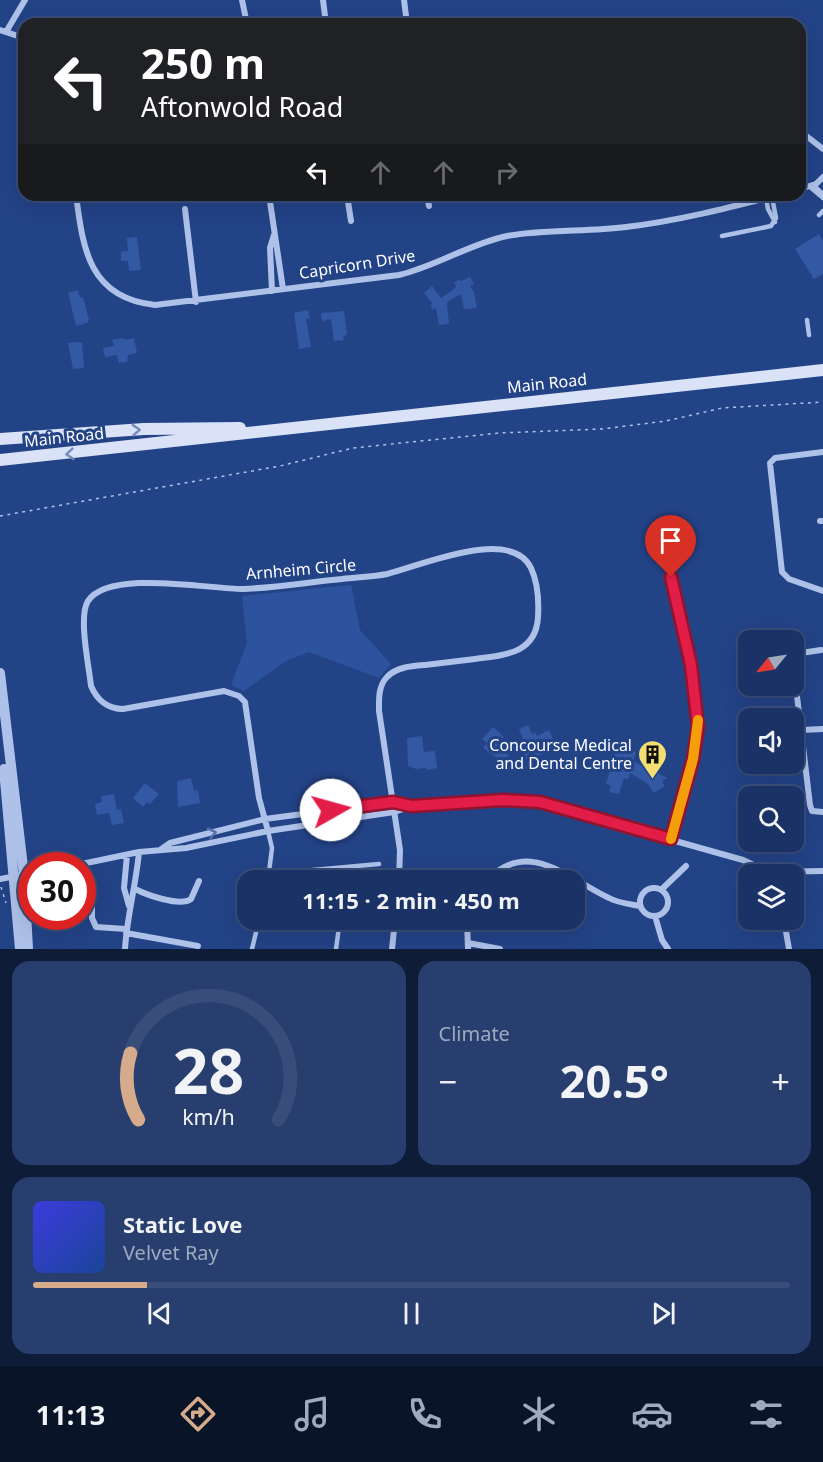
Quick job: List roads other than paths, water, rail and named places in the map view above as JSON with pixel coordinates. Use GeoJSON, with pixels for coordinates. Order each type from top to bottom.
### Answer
{"type":"FeatureCollection","features":[{"type":"Feature","properties":{"kind":"main road","name":"Main Road"},"geometry":{"type":"LineString","coordinates":[[0,460],[92,452],[274,429],[823,370]]}},
{"type":"Feature","properties":{"kind":"main road","name":"Main Road"},"geometry":{"type":"LineString","coordinates":[[0,439],[208,427],[274,429]]}},
{"type":"Feature","properties":{"kind":"street"},"geometry":{"type":"LineString","coordinates":[[18,36],[3,31],[25,0]]}},
{"type":"Feature","properties":{"kind":"street"},"geometry":{"type":"LineString","coordinates":[[242,0],[246,18]]}},
{"type":"Feature","properties":{"kind":"street"},"geometry":{"type":"LineString","coordinates":[[323,0],[325,18]]}},
{"type":"Feature","properties":{"kind":"street"},"geometry":{"type":"LineString","coordinates":[[404,0],[406,18]]}},
{"type":"Feature","properties":{"kind":"street"},"geometry":{"type":"LineString","coordinates":[[806,136],[823,148]]}},
{"type":"Feature","properties":{"kind":"street"},"geometry":{"type":"LineString","coordinates":[[806,187],[823,177]]}},
{"type":"Feature","properties":{"kind":"street","name":"Capricorn Drive"},"geometry":{"type":"LineString","coordinates":[[77,201],[84,249],[96,274],[106,285],[130,300],[144,304],[196,302],[413,272],[486,242],[510,236],[661,222],[752,201]]}},
{"type":"Feature","properties":{"kind":"street"},"geometry":{"type":"LineString","coordinates":[[270,201],[283,289]]}},
{"type":"Feature","properties":{"kind":"street"},"geometry":{"type":"LineString","coordinates":[[348,201],[351,221]]}},
{"type":"Feature","properties":{"kind":"street"},"geometry":{"type":"LineString","coordinates":[[428,201],[429,206]]}},
{"type":"Feature","properties":{"kind":"street"},"geometry":{"type":"LineString","coordinates":[[185,209],[196,302]]}},
{"type":"Feature","properties":{"kind":"street"},"geometry":{"type":"LineString","coordinates":[[272,291],[270,248],[273,235]]}},
{"type":"Feature","properties":{"kind":"street"},"geometry":{"type":"LineString","coordinates":[[823,452],[775,458],[770,463],[782,572],[789,579],[823,591]]}},
{"type":"Feature","properties":{"kind":"street","name":"Arnheim Circle"},"geometry":{"type":"LineString","coordinates":[[268,831],[259,798],[245,702],[238,696],[224,691],[123,709],[109,706],[91,686],[84,612],[93,596],[114,586],[157,583],[253,588],[381,575],[456,554],[491,549],[514,551],[531,568],[539,601],[538,623],[534,637],[525,647],[508,655],[411,666],[396,671],[383,682],[379,711],[400,850],[399,870]]}},
{"type":"Feature","properties":{"kind":"street"},"geometry":{"type":"LineString","coordinates":[[667,556],[679,620],[691,665],[698,714],[695,751],[671,839]]}},
{"type":"Feature","properties":{"kind":"street"},"geometry":{"type":"LineString","coordinates":[[804,653],[821,650]]}},
{"type":"Feature","properties":{"kind":"street"},"geometry":{"type":"LineString","coordinates":[[0,673],[21,852]]}},
{"type":"Feature","properties":{"kind":"street"},"geometry":{"type":"LineString","coordinates":[[804,730],[823,729]]}},
{"type":"Feature","properties":{"kind":"street"},"geometry":{"type":"LineString","coordinates":[[0,733],[20,852]]}},
{"type":"Feature","properties":{"kind":"street"},"geometry":{"type":"LineString","coordinates":[[804,755],[810,806],[812,811],[823,812]]}},
{"type":"Feature","properties":{"kind":"street"},"geometry":{"type":"LineString","coordinates":[[96,861],[139,852],[186,848],[268,831],[394,812],[411,806],[503,800],[540,802],[751,864]]}},
{"type":"Feature","properties":{"kind":"street"},"geometry":{"type":"LineString","coordinates":[[160,850],[170,843],[265,819],[393,802],[411,806]]}},
{"type":"Feature","properties":{"kind":"street"},"geometry":{"type":"LineString","coordinates":[[125,949],[129,906],[135,890],[139,852]]}},
{"type":"Feature","properties":{"kind":"street"},"geometry":{"type":"LineString","coordinates":[[127,855],[124,888],[129,906]]}},
{"type":"Feature","properties":{"kind":"street"},"geometry":{"type":"LineString","coordinates":[[499,870],[514,864],[544,863],[557,870]]}},
{"type":"Feature","properties":{"kind":"street"},"geometry":{"type":"LineString","coordinates":[[661,890],[686,866]]}},
{"type":"Feature","properties":{"kind":"street"},"geometry":{"type":"LineString","coordinates":[[804,872],[823,871]]}},
{"type":"Feature","properties":{"kind":"street"},"geometry":{"type":"LineString","coordinates":[[0,879],[18,876]]}},
{"type":"Feature","properties":{"kind":"street"},"geometry":{"type":"LineString","coordinates":[[135,890],[148,896],[184,903],[191,900],[199,881]]}},
{"type":"Feature","properties":{"kind":"street"},"geometry":{"type":"LineString","coordinates":[[585,885],[609,898],[640,906],[646,914],[655,916],[667,908],[667,898],[661,890],[652,888],[643,892],[640,906]]}},
{"type":"Feature","properties":{"kind":"street"},"geometry":{"type":"LineString","coordinates":[[655,916],[668,949]]}},
{"type":"Feature","properties":{"kind":"street"},"geometry":{"type":"LineString","coordinates":[[96,927],[198,946]]}},
{"type":"Feature","properties":{"kind":"street"},"geometry":{"type":"LineString","coordinates":[[20,949],[21,930]]}},
{"type":"Feature","properties":{"kind":"street"},"geometry":{"type":"LineString","coordinates":[[27,930],[28,949]]}},
{"type":"Feature","properties":{"kind":"street"},"geometry":{"type":"LineString","coordinates":[[392,949],[393,930]]}},
{"type":"Feature","properties":{"kind":"street"},"geometry":{"type":"LineString","coordinates":[[467,930],[468,946],[500,949]]}},
{"type":"Feature","properties":{"kind":"street"},"geometry":{"type":"LineString","coordinates":[[786,930],[789,949]]}},
{"type":"Feature","properties":{"kind":"lane"},"geometry":{"type":"LineString","coordinates":[[811,186],[822,198]]}},
{"type":"Feature","properties":{"kind":"lane"},"geometry":{"type":"LineString","coordinates":[[722,236],[768,228],[775,222],[772,201]]}},
{"type":"Feature","properties":{"kind":"lane"},"geometry":{"type":"LineString","coordinates":[[807,320],[809,335]]}},
{"type":"Feature","properties":{"kind":"lane"},"geometry":{"type":"LineString","coordinates":[[268,831],[272,848],[270,870]]}},
{"type":"Feature","properties":{"kind":"lane"},"geometry":{"type":"LineString","coordinates":[[314,870],[379,864]]}},
{"type":"Feature","properties":{"kind":"lane"},"geometry":{"type":"LineString","coordinates":[[252,949],[257,930]]}},
{"type":"Feature","properties":{"kind":"lane"},"geometry":{"type":"LineString","coordinates":[[336,949],[339,930]]}},
{"type":"Feature","properties":{"kind":"place","name":"Concourse Medical and Dental Centre"},"geometry":{"type":"Point","coordinates":[653,780]}}]}
